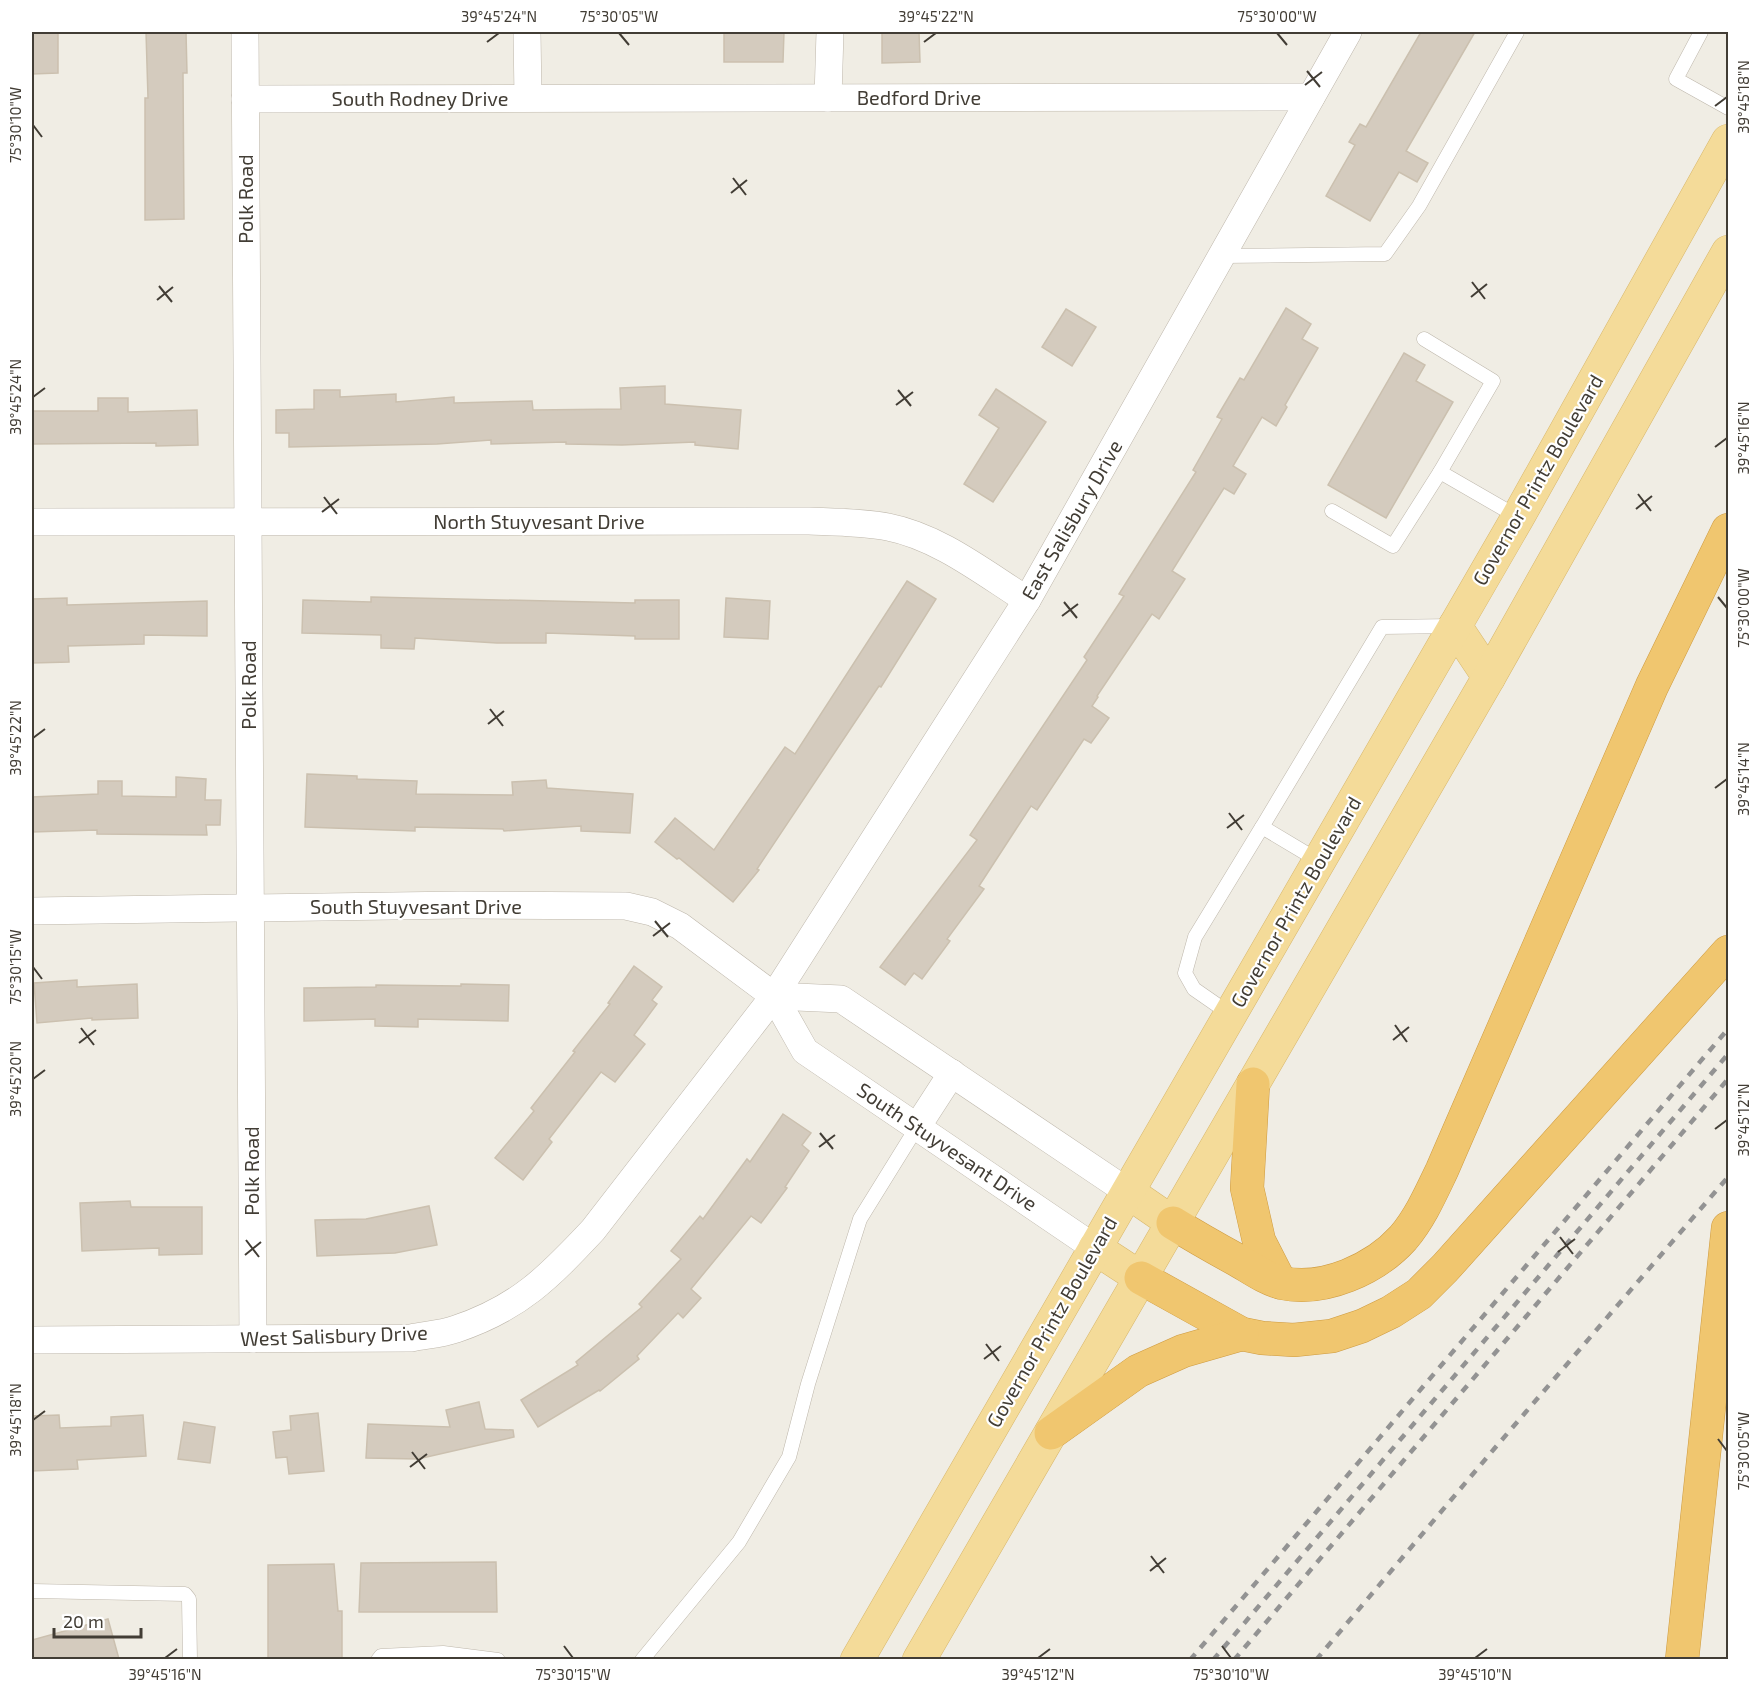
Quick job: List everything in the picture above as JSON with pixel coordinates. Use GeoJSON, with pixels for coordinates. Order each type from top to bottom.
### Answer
{"type":"FeatureCollection","features":[{"type":"Feature","properties":{"kind":"highway"},"geometry":{"type":"LineString","coordinates":[[1173,1223],[1254,1270],[1280,1282],[1299,1285],[1322,1283],[1356,1272],[1377,1260],[1402,1238],[1420,1214],[1442,1170],[1652,686],[1728,530]]}},
{"type":"Feature","properties":{"kind":"highway"},"geometry":{"type":"LineString","coordinates":[[1141,1278],[1242,1334],[1262,1338],[1294,1340],[1332,1336],[1362,1326],[1391,1312],[1419,1294],[1445,1268],[1728,952]]}},
{"type":"Feature","properties":{"kind":"highway"},"geometry":{"type":"LineString","coordinates":[[1254,1084],[1247,1188],[1259,1241],[1280,1282]]}},
{"type":"Feature","properties":{"kind":"highway"},"geometry":{"type":"LineString","coordinates":[[1682,1659],[1728,1228]]}},
{"type":"Feature","properties":{"kind":"highway"},"geometry":{"type":"LineString","coordinates":[[1051,1433],[1138,1371],[1183,1351],[1242,1334]]}},
{"type":"Feature","properties":{"kind":"main road","name":"Governor Printz Boulevard"},"geometry":{"type":"LineString","coordinates":[[857,1659],[1518,517],[1728,141]]}},
{"type":"Feature","properties":{"kind":"main road"},"geometry":{"type":"LineString","coordinates":[[919,1659],[1489,676],[1728,252]]}},
{"type":"Feature","properties":{"kind":"main road"},"geometry":{"type":"LineString","coordinates":[[1455,626],[1489,676]]}},
{"type":"Feature","properties":{"kind":"main road"},"geometry":{"type":"LineString","coordinates":[[1128,1192],[1173,1223]]}},
{"type":"Feature","properties":{"kind":"main road","name":"South Stuyvesant Drive"},"geometry":{"type":"LineString","coordinates":[[1095,1248],[1141,1278]]}},
{"type":"Feature","properties":{"kind":"street","name":"Polk Road"},"geometry":{"type":"LineString","coordinates":[[245,32],[253,1339]]}},
{"type":"Feature","properties":{"kind":"street","name":"South Rodney Drive"},"geometry":{"type":"LineString","coordinates":[[245,99],[528,98],[527,32]]}},
{"type":"Feature","properties":{"kind":"street"},"geometry":{"type":"LineString","coordinates":[[828,98],[830,32]]}},
{"type":"Feature","properties":{"kind":"street","name":"East Salisbury Drive"},"geometry":{"type":"LineString","coordinates":[[774,996],[1027,600],[1348,32]]}},
{"type":"Feature","properties":{"kind":"street","name":"Bedford Drive"},"geometry":{"type":"LineString","coordinates":[[528,98],[1311,97]]}},
{"type":"Feature","properties":{"kind":"street","name":"North Stuyvesant Drive"},"geometry":{"type":"LineString","coordinates":[[32,522],[809,521],[860,524],[888,527],[940,546],[1027,600]]}},
{"type":"Feature","properties":{"kind":"street","name":"South Stuyvesant Drive"},"geometry":{"type":"LineString","coordinates":[[32,911],[626,906],[652,912],[680,926],[774,996],[805,1051],[1095,1248]]}},
{"type":"Feature","properties":{"kind":"street"},"geometry":{"type":"LineString","coordinates":[[774,996],[841,999],[1128,1192]]}},
{"type":"Feature","properties":{"kind":"street","name":"West Salisbury Drive"},"geometry":{"type":"LineString","coordinates":[[32,1340],[411,1338],[454,1330],[494,1314],[528,1294],[560,1265],[592,1230],[774,996]]}},
{"type":"Feature","properties":{"kind":"street"},"geometry":{"type":"LineString","coordinates":[[917,1127],[952,1073]]}},
{"type":"Feature","properties":{"kind":"lane"},"geometry":{"type":"LineString","coordinates":[[1221,256],[1385,254],[1419,206],[1517,32]]}},
{"type":"Feature","properties":{"kind":"lane"},"geometry":{"type":"LineString","coordinates":[[1701,32],[1676,79],[1728,108]]}},
{"type":"Feature","properties":{"kind":"lane"},"geometry":{"type":"LineString","coordinates":[[1332,511],[1393,546],[1440,472],[1493,381],[1424,339]]}},
{"type":"Feature","properties":{"kind":"lane"},"geometry":{"type":"LineString","coordinates":[[1440,472],[1518,517]]}},
{"type":"Feature","properties":{"kind":"lane"},"geometry":{"type":"LineString","coordinates":[[1231,1014],[1194,989],[1185,973],[1195,937],[1382,627],[1455,626]]}},
{"type":"Feature","properties":{"kind":"lane"},"geometry":{"type":"LineString","coordinates":[[1262,826],[1319,861]]}},
{"type":"Feature","properties":{"kind":"lane"},"geometry":{"type":"LineString","coordinates":[[642,1659],[739,1542],[789,1457],[808,1384],[860,1219],[917,1127]]}},
{"type":"Feature","properties":{"kind":"lane"},"geometry":{"type":"LineString","coordinates":[[32,1591],[185,1594],[189,1599],[190,1659]]}},
{"type":"Feature","properties":{"kind":"lane"},"geometry":{"type":"LineString","coordinates":[[378,1659],[381,1656],[443,1653],[498,1659]]}},
{"type":"Feature","properties":{"kind":"building"},"geometry":{"type":"Polygon","coordinates":[[[32,32],[58,32],[58,73],[32,74],[32,32]]]}},
{"type":"Feature","properties":{"kind":"building"},"geometry":{"type":"Polygon","coordinates":[[[146,32],[186,32],[187,73],[183,73],[184,219],[145,220],[145,98],[148,98],[146,32]]]}},
{"type":"Feature","properties":{"kind":"building"},"geometry":{"type":"Polygon","coordinates":[[[724,32],[784,32],[783,62],[724,62],[724,32]]]}},
{"type":"Feature","properties":{"kind":"building"},"geometry":{"type":"Polygon","coordinates":[[[882,32],[919,32],[920,62],[882,63],[882,32]]]}},
{"type":"Feature","properties":{"kind":"building"},"geometry":{"type":"Polygon","coordinates":[[[1421,32],[1475,32],[1406,151],[1428,163],[1417,182],[1399,172],[1370,221],[1326,196],[1355,145],[1349,142],[1360,124],[1366,127],[1421,32]]]}},
{"type":"Feature","properties":{"kind":"building"},"geometry":{"type":"Polygon","coordinates":[[[1286,308],[1311,324],[1302,339],[1318,348],[1285,405],[1287,407],[1276,426],[1262,417],[1233,466],[1246,474],[1234,494],[1224,488],[1172,571],[1185,579],[1159,619],[1152,614],[1097,696],[1092,706],[1109,718],[1091,743],[1084,739],[1037,810],[1031,806],[979,886],[984,889],[947,939],[950,941],[922,979],[914,973],[905,985],[880,967],[977,840],[970,835],[1087,660],[1084,657],[1124,596],[1119,594],[1196,472],[1193,470],[1222,419],[1217,417],[1240,378],[1244,380],[1286,308]]]}},
{"type":"Feature","properties":{"kind":"building"},"geometry":{"type":"Polygon","coordinates":[[[1066,309],[1096,327],[1072,366],[1042,347],[1066,309]]]}},
{"type":"Feature","properties":{"kind":"building"},"geometry":{"type":"Polygon","coordinates":[[[1404,353],[1425,365],[1416,381],[1453,402],[1386,518],[1328,485],[1404,353]]]}},
{"type":"Feature","properties":{"kind":"building"},"geometry":{"type":"Polygon","coordinates":[[[665,386],[665,404],[741,410],[738,449],[695,445],[695,442],[622,445],[566,444],[566,442],[491,444],[491,440],[437,444],[289,447],[289,433],[276,433],[276,410],[314,409],[314,390],[340,390],[340,397],[396,394],[396,402],[454,397],[454,403],[532,401],[533,410],[621,409],[620,388],[665,386]]]}},
{"type":"Feature","properties":{"kind":"building"},"geometry":{"type":"Polygon","coordinates":[[[996,389],[1046,422],[993,502],[964,484],[999,428],[979,415],[996,389]]]}},
{"type":"Feature","properties":{"kind":"building"},"geometry":{"type":"Polygon","coordinates":[[[98,398],[128,398],[128,412],[197,410],[198,445],[32,444],[32,411],[98,411],[98,398]]]}},
{"type":"Feature","properties":{"kind":"building"},"geometry":{"type":"Polygon","coordinates":[[[907,581],[936,599],[881,687],[879,686],[757,869],[759,870],[733,902],[679,858],[677,859],[655,842],[675,818],[714,850],[785,747],[795,754],[907,581]]]}},
{"type":"Feature","properties":{"kind":"building"},"geometry":{"type":"Polygon","coordinates":[[[371,597],[635,603],[635,600],[679,600],[679,639],[635,639],[635,636],[546,633],[546,643],[497,643],[415,638],[414,649],[381,648],[381,635],[302,633],[303,600],[371,602],[371,597]]]}},
{"type":"Feature","properties":{"kind":"building"},"geometry":{"type":"Polygon","coordinates":[[[67,598],[67,605],[207,601],[207,636],[144,635],[144,644],[68,646],[69,662],[32,663],[32,599],[67,598]]]}},
{"type":"Feature","properties":{"kind":"building"},"geometry":{"type":"Polygon","coordinates":[[[726,598],[770,601],[768,639],[724,637],[726,598]]]}},
{"type":"Feature","properties":{"kind":"building"},"geometry":{"type":"Polygon","coordinates":[[[307,774],[357,776],[357,779],[417,781],[416,794],[513,795],[512,782],[546,780],[547,788],[633,794],[630,833],[581,831],[581,826],[504,831],[503,829],[415,827],[415,831],[305,827],[307,774]]]}},
{"type":"Feature","properties":{"kind":"building"},"geometry":{"type":"Polygon","coordinates":[[[176,777],[206,779],[205,800],[221,800],[220,825],[206,825],[207,835],[97,834],[97,830],[32,832],[32,797],[98,794],[98,781],[122,781],[122,796],[176,797],[176,777]]]}},
{"type":"Feature","properties":{"kind":"building"},"geometry":{"type":"Polygon","coordinates":[[[634,966],[662,987],[652,1000],[657,1004],[634,1035],[645,1044],[615,1082],[601,1072],[549,1139],[552,1142],[523,1180],[495,1158],[534,1111],[531,1108],[610,1004],[608,1003],[634,966]]]}},
{"type":"Feature","properties":{"kind":"building"},"geometry":{"type":"Polygon","coordinates":[[[77,980],[77,987],[137,984],[138,1018],[92,1020],[92,1018],[37,1023],[34,983],[77,980]]]}},
{"type":"Feature","properties":{"kind":"building"},"geometry":{"type":"Polygon","coordinates":[[[461,984],[509,985],[508,1021],[418,1019],[418,1027],[375,1026],[375,1019],[304,1021],[304,988],[376,987],[376,985],[461,986],[461,984]]]}},
{"type":"Feature","properties":{"kind":"building"},"geometry":{"type":"Polygon","coordinates":[[[783,1114],[811,1133],[802,1145],[809,1151],[785,1187],[787,1188],[761,1223],[751,1216],[691,1289],[701,1298],[683,1318],[678,1313],[637,1356],[639,1359],[600,1391],[538,1427],[521,1400],[578,1365],[576,1362],[642,1307],[639,1304],[681,1259],[671,1251],[700,1216],[703,1219],[747,1159],[750,1162],[783,1114]]]}},
{"type":"Feature","properties":{"kind":"building"},"geometry":{"type":"Polygon","coordinates":[[[130,1201],[131,1207],[202,1207],[202,1254],[159,1255],[159,1248],[82,1251],[80,1203],[130,1201]]]}},
{"type":"Feature","properties":{"kind":"building"},"geometry":{"type":"Polygon","coordinates":[[[429,1206],[437,1245],[395,1253],[317,1256],[315,1220],[366,1219],[429,1206]]]}},
{"type":"Feature","properties":{"kind":"building"},"geometry":{"type":"Polygon","coordinates":[[[479,1402],[485,1429],[513,1430],[514,1437],[418,1459],[366,1458],[368,1424],[450,1427],[446,1410],[479,1402]]]}},
{"type":"Feature","properties":{"kind":"building"},"geometry":{"type":"Polygon","coordinates":[[[318,1413],[324,1471],[289,1474],[287,1457],[276,1458],[273,1432],[291,1430],[290,1416],[318,1413]]]}},
{"type":"Feature","properties":{"kind":"building"},"geometry":{"type":"Polygon","coordinates":[[[59,1415],[60,1428],[111,1426],[111,1417],[143,1415],[146,1456],[77,1460],[78,1469],[32,1471],[32,1416],[59,1415]]]}},
{"type":"Feature","properties":{"kind":"building"},"geometry":{"type":"Polygon","coordinates":[[[184,1422],[215,1427],[210,1463],[178,1459],[184,1422]]]}},
{"type":"Feature","properties":{"kind":"building"},"geometry":{"type":"Polygon","coordinates":[[[496,1562],[497,1612],[359,1612],[361,1563],[496,1562]]]}},
{"type":"Feature","properties":{"kind":"building"},"geometry":{"type":"Polygon","coordinates":[[[334,1564],[338,1611],[342,1611],[342,1659],[268,1659],[268,1565],[334,1564]]]}},
{"type":"Feature","properties":{"kind":"building"},"geometry":{"type":"Polygon","coordinates":[[[108,1619],[119,1659],[32,1659],[32,1640],[108,1619]]]}},
{"type":"Feature","properties":{"kind":"railway"},"geometry":{"type":"LineString","coordinates":[[1190,1660],[1728,1029]]}},
{"type":"Feature","properties":{"kind":"railway"},"geometry":{"type":"LineString","coordinates":[[1213,1660],[1728,1054]]}},
{"type":"Feature","properties":{"kind":"railway"},"geometry":{"type":"LineString","coordinates":[[1234,1660],[1728,1079]]}},
{"type":"Feature","properties":{"kind":"railway"},"geometry":{"type":"LineString","coordinates":[[1316,1660],[1728,1177]]}}]}
